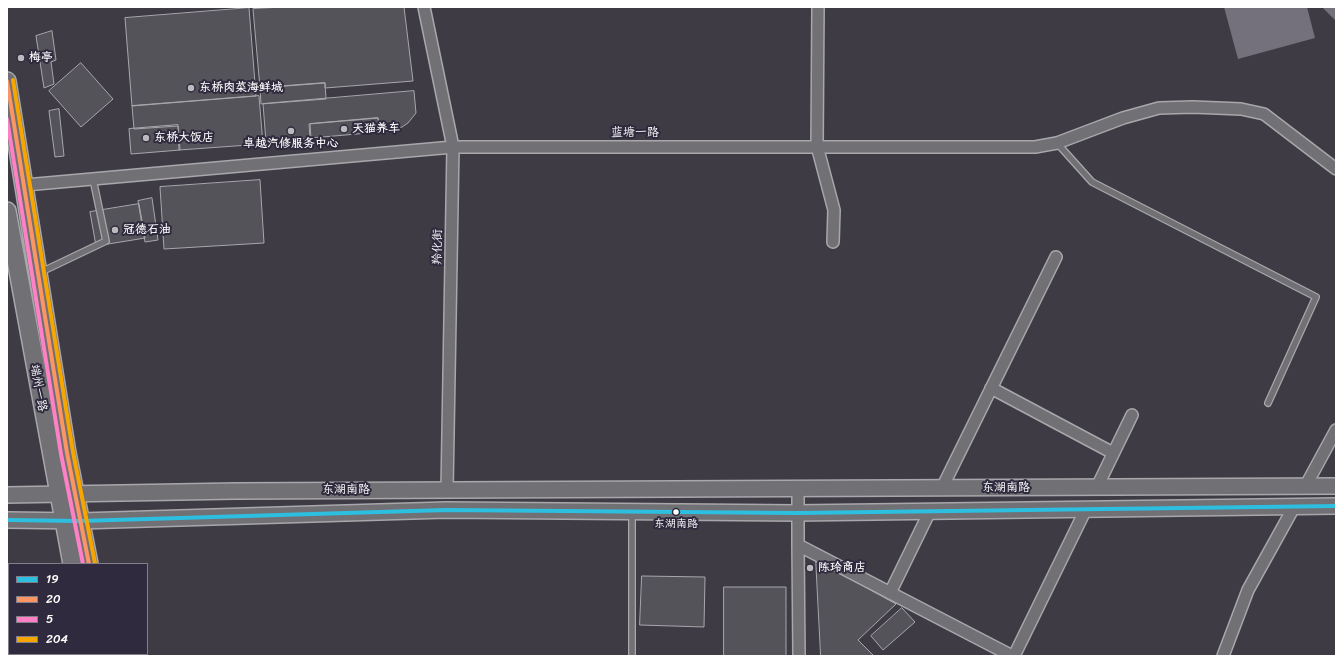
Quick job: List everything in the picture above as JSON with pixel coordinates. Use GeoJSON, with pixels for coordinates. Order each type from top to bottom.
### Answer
{"type":"FeatureCollection","features":[{"type":"Feature","properties":{"kind":"main road","name":"端州一路"},"geometry":{"type":"LineString","coordinates":[[7,81],[25,185],[67,453],[89,563]]}},
{"type":"Feature","properties":{"kind":"main road","name":"端州一路"},"geometry":{"type":"LineString","coordinates":[[7,211],[58,495],[72,563]]}},
{"type":"Feature","properties":{"kind":"main road","name":"东湖南路"},"geometry":{"type":"LineString","coordinates":[[7,495],[236,491],[1336,486]]}},
{"type":"Feature","properties":{"kind":"main road"},"geometry":{"type":"LineString","coordinates":[[236,491],[236,516]]}},
{"type":"Feature","properties":{"kind":"main road","name":"东湖南路"},"geometry":{"type":"LineString","coordinates":[[7,520],[80,521],[446,510],[797,512],[1336,506]]}},
{"type":"Feature","properties":{"kind":"street","name":"羚化街"},"geometry":{"type":"LineString","coordinates":[[424,7],[453,147],[447,490]]}},
{"type":"Feature","properties":{"kind":"street"},"geometry":{"type":"LineString","coordinates":[[818,7],[817,146],[834,210],[833,242]]}},
{"type":"Feature","properties":{"kind":"street","name":"蓝塘一路"},"geometry":{"type":"LineString","coordinates":[[25,185],[453,147],[1034,147],[1057,143],[1123,118],[1159,108],[1194,107],[1241,109],[1264,114],[1336,169]]}},
{"type":"Feature","properties":{"kind":"street"},"geometry":{"type":"LineString","coordinates":[[942,488],[1056,257]]}},
{"type":"Feature","properties":{"kind":"street"},"geometry":{"type":"LineString","coordinates":[[991,388],[1113,453]]}},
{"type":"Feature","properties":{"kind":"street"},"geometry":{"type":"LineString","coordinates":[[1097,487],[1132,415]]}},
{"type":"Feature","properties":{"kind":"street"},"geometry":{"type":"LineString","coordinates":[[1305,487],[1336,430]]}},
{"type":"Feature","properties":{"kind":"street"},"geometry":{"type":"LineString","coordinates":[[798,488],[799,656]]}},
{"type":"Feature","properties":{"kind":"street"},"geometry":{"type":"LineString","coordinates":[[1224,656],[1248,590],[1294,507]]}},
{"type":"Feature","properties":{"kind":"street"},"geometry":{"type":"LineString","coordinates":[[798,545],[1013,656],[1086,509]]}},
{"type":"Feature","properties":{"kind":"street"},"geometry":{"type":"LineString","coordinates":[[890,593],[930,511]]}},
{"type":"Feature","properties":{"kind":"lane"},"geometry":{"type":"LineString","coordinates":[[1057,143],[1092,182],[1316,297],[1268,404]]}},
{"type":"Feature","properties":{"kind":"lane"},"geometry":{"type":"LineString","coordinates":[[39,273],[106,241],[93,179]]}},
{"type":"Feature","properties":{"kind":"lane"},"geometry":{"type":"LineString","coordinates":[[632,511],[632,656]]}},
{"type":"Feature","properties":{"kind":"shaded area"},"geometry":{"type":"Polygon","coordinates":[[[1224,7],[1307,7],[1315,38],[1238,59],[1224,7]]]}},
{"type":"Feature","properties":{"kind":"shaded area"},"geometry":{"type":"Polygon","coordinates":[[[1322,7],[1336,7],[1336,21],[1322,7]]]}},
{"type":"Feature","properties":{"kind":"building"},"geometry":{"type":"Polygon","coordinates":[[[283,7],[404,7],[413,81],[325,88],[325,83],[260,88],[253,9],[283,7]]]}},
{"type":"Feature","properties":{"kind":"building"},"geometry":{"type":"Polygon","coordinates":[[[249,8],[256,96],[132,106],[125,18],[249,8]]]}},
{"type":"Feature","properties":{"kind":"building"},"geometry":{"type":"Polygon","coordinates":[[[52,31],[56,60],[51,62],[54,84],[44,88],[36,36],[52,31]]]}},
{"type":"Feature","properties":{"kind":"building"},"geometry":{"type":"Polygon","coordinates":[[[81,63],[113,99],[81,127],[49,91],[81,63]]]}},
{"type":"Feature","properties":{"kind":"building"},"geometry":{"type":"Polygon","coordinates":[[[325,83],[326,99],[261,104],[260,88],[325,83]]]}},
{"type":"Feature","properties":{"kind":"building"},"geometry":{"type":"Polygon","coordinates":[[[414,91],[416,113],[408,123],[396,131],[380,132],[378,118],[309,124],[310,138],[266,142],[263,104],[414,91]]]}},
{"type":"Feature","properties":{"kind":"building"},"geometry":{"type":"Polygon","coordinates":[[[259,96],[263,144],[179,150],[178,126],[134,129],[132,106],[259,96]]]}},
{"type":"Feature","properties":{"kind":"building"},"geometry":{"type":"Polygon","coordinates":[[[59,109],[64,156],[55,157],[49,111],[59,109]]]}},
{"type":"Feature","properties":{"kind":"building"},"geometry":{"type":"Polygon","coordinates":[[[378,118],[380,132],[311,138],[310,124],[378,118]]]}},
{"type":"Feature","properties":{"kind":"building"},"geometry":{"type":"Polygon","coordinates":[[[178,125],[180,150],[131,154],[129,129],[178,125]]]}},
{"type":"Feature","properties":{"kind":"building"},"geometry":{"type":"Polygon","coordinates":[[[260,180],[264,243],[164,249],[160,187],[260,180]]]}},
{"type":"Feature","properties":{"kind":"building"},"geometry":{"type":"Polygon","coordinates":[[[152,198],[158,240],[145,242],[138,201],[152,198]]]}},
{"type":"Feature","properties":{"kind":"building"},"geometry":{"type":"Polygon","coordinates":[[[139,204],[145,238],[96,246],[90,212],[139,204]]]}},
{"type":"Feature","properties":{"kind":"building"},"geometry":{"type":"Polygon","coordinates":[[[816,560],[896,604],[858,640],[874,656],[821,656],[816,560]]]}},
{"type":"Feature","properties":{"kind":"building"},"geometry":{"type":"Polygon","coordinates":[[[642,576],[705,577],[704,627],[640,625],[642,576]]]}},
{"type":"Feature","properties":{"kind":"building"},"geometry":{"type":"Polygon","coordinates":[[[724,587],[786,587],[786,656],[724,656],[724,587]]]}},
{"type":"Feature","properties":{"kind":"building"},"geometry":{"type":"Polygon","coordinates":[[[902,608],[915,622],[883,650],[871,636],[902,608]]]}},
{"type":"Feature","properties":{"kind":"transit line","name":"204"},"geometry":{"type":"LineString","coordinates":[[13,80],[73,452],[95,563]]}},
{"type":"Feature","properties":{"kind":"transit line","name":"20"},"geometry":{"type":"LineString","coordinates":[[7,81],[67,453],[89,563]]}},
{"type":"Feature","properties":{"kind":"transit line","name":"5"},"geometry":{"type":"LineString","coordinates":[[7,119],[61,454],[83,563]]}},
{"type":"Feature","properties":{"kind":"transit line","name":"19"},"geometry":{"type":"LineString","coordinates":[[7,520],[80,521],[446,510],[797,513],[1336,506]]}},
{"type":"Feature","properties":{"kind":"place","name":"梅亭"},"geometry":{"type":"Point","coordinates":[21,58]}},
{"type":"Feature","properties":{"kind":"place","name":"东桥肉菜海鲜城"},"geometry":{"type":"Point","coordinates":[191,88]}},
{"type":"Feature","properties":{"kind":"place","name":"天猫养车"},"geometry":{"type":"Point","coordinates":[344,129]}},
{"type":"Feature","properties":{"kind":"place","name":"卓越汽修服务中心"},"geometry":{"type":"Point","coordinates":[291,131]}},
{"type":"Feature","properties":{"kind":"place","name":"东桥大饭店"},"geometry":{"type":"Point","coordinates":[146,138]}},
{"type":"Feature","properties":{"kind":"place","name":"冠德石油"},"geometry":{"type":"Point","coordinates":[115,230]}},
{"type":"Feature","properties":{"kind":"place","name":"东湖南路"},"geometry":{"type":"Point","coordinates":[676,512]}},
{"type":"Feature","properties":{"kind":"place","name":"陈玲商店"},"geometry":{"type":"Point","coordinates":[810,568]}}]}
